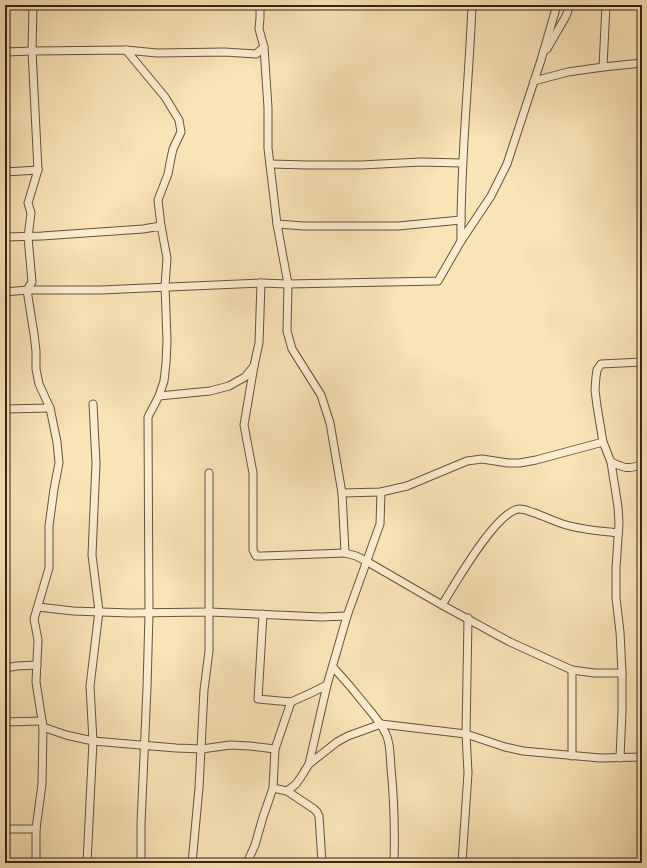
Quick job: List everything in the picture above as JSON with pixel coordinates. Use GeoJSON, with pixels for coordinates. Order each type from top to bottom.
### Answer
{"type":"FeatureCollection","features":[{"type":"Feature","properties":{"kind":"street"},"geometry":{"type":"LineString","coordinates":[[33,5],[32,51],[38,170],[28,203],[31,213],[28,237],[32,282],[27,290],[36,351],[36,369],[39,384],[50,408],[57,442],[59,463],[49,526],[49,568],[34,619],[38,640],[36,682],[42,724],[42,784],[36,830],[36,863]]}},
{"type":"Feature","properties":{"kind":"street"},"geometry":{"type":"LineString","coordinates":[[260,5],[259,29],[264,47],[266,66],[268,148],[277,224],[288,284],[287,331],[292,349],[321,395],[330,423],[342,493],[345,554]]}},
{"type":"Feature","properties":{"kind":"street"},"geometry":{"type":"LineString","coordinates":[[461,241],[462,163],[470,60],[472,5]]}},
{"type":"Feature","properties":{"kind":"street"},"geometry":{"type":"LineString","coordinates":[[5,292],[27,290],[100,290],[261,283],[288,284],[438,281],[461,241],[491,196],[507,164],[541,60],[557,5]]}},
{"type":"Feature","properties":{"kind":"street"},"geometry":{"type":"LineString","coordinates":[[541,60],[566,16],[570,5]]}},
{"type":"Feature","properties":{"kind":"street"},"geometry":{"type":"LineString","coordinates":[[603,67],[606,5]]}},
{"type":"Feature","properties":{"kind":"street"},"geometry":{"type":"LineString","coordinates":[[5,52],[126,50],[157,53],[225,52],[256,54],[264,47]]}},
{"type":"Feature","properties":{"kind":"street"},"geometry":{"type":"LineString","coordinates":[[126,50],[164,97],[179,120],[181,132],[173,149],[168,174],[158,200],[167,258],[165,286],[167,341],[164,381],[159,396],[148,417],[149,613],[141,824],[141,863]]}},
{"type":"Feature","properties":{"kind":"street"},"geometry":{"type":"LineString","coordinates":[[256,54],[266,66]]}},
{"type":"Feature","properties":{"kind":"street"},"geometry":{"type":"LineString","coordinates":[[534,81],[568,72],[642,63]]}},
{"type":"Feature","properties":{"kind":"street"},"geometry":{"type":"LineString","coordinates":[[270,164],[307,166],[421,162],[462,163]]}},
{"type":"Feature","properties":{"kind":"street"},"geometry":{"type":"LineString","coordinates":[[5,172],[38,170]]}},
{"type":"Feature","properties":{"kind":"street"},"geometry":{"type":"LineString","coordinates":[[277,224],[304,226],[398,226],[461,220]]}},
{"type":"Feature","properties":{"kind":"street"},"geometry":{"type":"LineString","coordinates":[[5,237],[28,237],[143,229],[161,226]]}},
{"type":"Feature","properties":{"kind":"street"},"geometry":{"type":"LineString","coordinates":[[261,283],[258,343],[244,425],[253,473],[254,550],[256,556],[345,554],[356,556],[510,642],[572,670],[594,673],[622,673]]}},
{"type":"Feature","properties":{"kind":"street"},"geometry":{"type":"LineString","coordinates":[[620,758],[622,673],[620,632],[616,598],[618,507],[611,462],[603,442],[597,406],[597,370],[601,364],[642,362]]}},
{"type":"Feature","properties":{"kind":"street"},"geometry":{"type":"LineString","coordinates":[[159,396],[210,391],[229,386],[245,377],[254,366]]}},
{"type":"Feature","properties":{"kind":"street"},"geometry":{"type":"LineString","coordinates":[[87,863],[93,741],[90,686],[99,611],[92,555],[96,463],[93,404]]}},
{"type":"Feature","properties":{"kind":"street"},"geometry":{"type":"LineString","coordinates":[[5,409],[50,408]]}},
{"type":"Feature","properties":{"kind":"street"},"geometry":{"type":"LineString","coordinates":[[342,493],[381,492],[407,486],[467,462],[482,459],[508,463],[536,460],[603,442]]}},
{"type":"Feature","properties":{"kind":"street"},"geometry":{"type":"LineString","coordinates":[[611,462],[620,467],[628,468],[633,468],[642,464]]}},
{"type":"Feature","properties":{"kind":"street"},"geometry":{"type":"LineString","coordinates":[[192,863],[202,749],[204,690],[209,651],[209,473]]}},
{"type":"Feature","properties":{"kind":"street"},"geometry":{"type":"LineString","coordinates":[[287,791],[301,778],[309,764],[327,685],[346,616],[380,524],[381,492]]}},
{"type":"Feature","properties":{"kind":"street"},"geometry":{"type":"LineString","coordinates":[[442,605],[465,566],[492,530],[510,513],[519,509],[526,510],[566,525],[618,533]]}},
{"type":"Feature","properties":{"kind":"street"},"geometry":{"type":"LineString","coordinates":[[38,607],[73,611],[130,613],[209,612],[321,617],[346,616]]}},
{"type":"Feature","properties":{"kind":"street"},"geometry":{"type":"LineString","coordinates":[[263,614],[258,699],[291,702],[327,685]]}},
{"type":"Feature","properties":{"kind":"street"},"geometry":{"type":"LineString","coordinates":[[462,863],[468,773],[466,734],[468,618]]}},
{"type":"Feature","properties":{"kind":"street"},"geometry":{"type":"LineString","coordinates":[[5,668],[17,666],[37,666]]}},
{"type":"Feature","properties":{"kind":"street"},"geometry":{"type":"LineString","coordinates":[[333,667],[356,692],[387,736],[393,785],[395,828],[394,863]]}},
{"type":"Feature","properties":{"kind":"street"},"geometry":{"type":"LineString","coordinates":[[572,670],[572,756]]}},
{"type":"Feature","properties":{"kind":"street"},"geometry":{"type":"LineString","coordinates":[[248,863],[273,788],[275,749],[291,702]]}},
{"type":"Feature","properties":{"kind":"street"},"geometry":{"type":"LineString","coordinates":[[5,722],[42,724],[66,735],[93,741],[202,749],[230,745],[275,749]]}},
{"type":"Feature","properties":{"kind":"street"},"geometry":{"type":"LineString","coordinates":[[309,764],[336,742],[380,724],[466,734],[505,747],[523,751],[600,758],[642,757]]}},
{"type":"Feature","properties":{"kind":"street"},"geometry":{"type":"LineString","coordinates":[[273,788],[287,791],[317,812],[319,816],[322,863]]}},
{"type":"Feature","properties":{"kind":"street"},"geometry":{"type":"LineString","coordinates":[[5,829],[36,830]]}}]}
